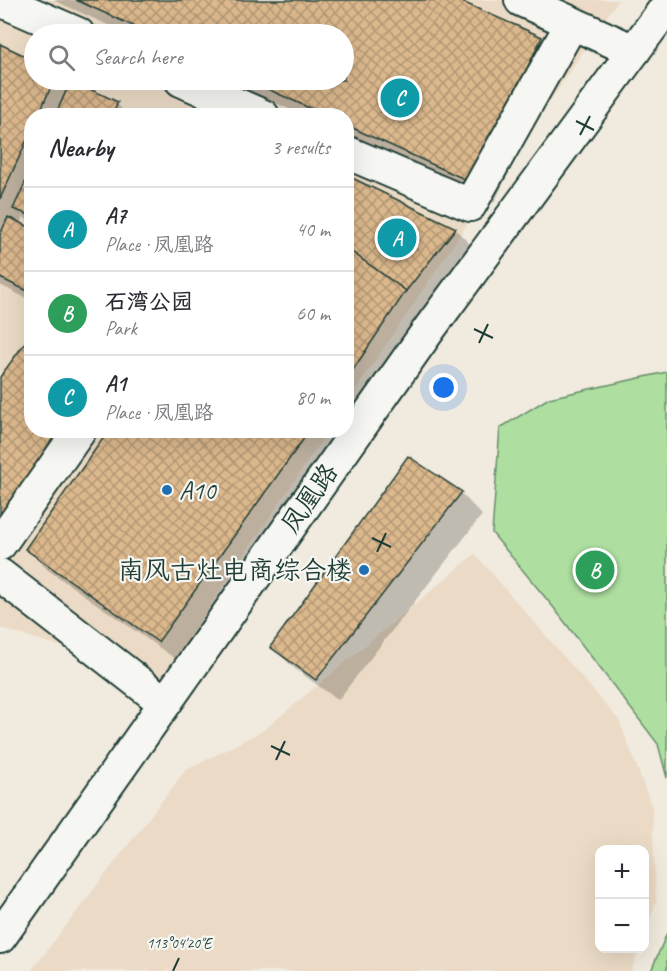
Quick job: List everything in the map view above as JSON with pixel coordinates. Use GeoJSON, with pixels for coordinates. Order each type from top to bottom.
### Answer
{"type":"FeatureCollection","features":[{"type":"Feature","properties":{"kind":"street"},"geometry":{"type":"LineString","coordinates":[[0,0],[55,24]]}},
{"type":"Feature","properties":{"kind":"street"},"geometry":{"type":"LineString","coordinates":[[520,0],[634,51]]}},
{"type":"Feature","properties":{"kind":"street","name":"凤凰路"},"geometry":{"type":"LineString","coordinates":[[354,436],[430,328],[667,6]]}},
{"type":"Feature","properties":{"kind":"street"},"geometry":{"type":"LineString","coordinates":[[354,155],[470,204],[572,23]]}},
{"type":"Feature","properties":{"kind":"street"},"geometry":{"type":"LineString","coordinates":[[204,90],[245,108]]}},
{"type":"Feature","properties":{"kind":"street"},"geometry":{"type":"LineString","coordinates":[[0,544],[74,438]]}},
{"type":"Feature","properties":{"kind":"street","name":"凤凰路"},"geometry":{"type":"LineString","coordinates":[[0,937],[352,438]]}},
{"type":"Feature","properties":{"kind":"street"},"geometry":{"type":"LineString","coordinates":[[0,575],[165,703]]}},
{"type":"Feature","properties":{"kind":"shaded area"},"geometry":{"type":"Polygon","coordinates":[[[0,0],[618,0],[354,393],[354,108],[24,108],[24,438],[323,438],[162,677],[0,628],[0,0]]]}},
{"type":"Feature","properties":{"kind":"shaded area"},"geometry":{"type":"Polygon","coordinates":[[[475,554],[619,720],[652,807],[656,902],[649,922],[649,845],[595,845],[595,953],[638,953],[631,971],[31,971],[185,771],[264,730],[475,554]]]}},
{"type":"Feature","properties":{"kind":"green space"},"geometry":{"type":"Polygon","coordinates":[[[667,372],[667,778],[658,744],[554,608],[492,533],[500,428],[549,398],[667,372]]]}},
{"type":"Feature","properties":{"kind":"green space"},"geometry":{"type":"Polygon","coordinates":[[[667,933],[667,971],[651,971],[667,933]]]}},
{"type":"Feature","properties":{"kind":"building"},"geometry":{"type":"Polygon","coordinates":[[[76,0],[458,0],[542,37],[473,183],[354,129],[354,108],[309,108],[270,90],[354,90],[354,24],[129,24],[76,0]]]}},
{"type":"Feature","properties":{"kind":"building"},"geometry":{"type":"Polygon","coordinates":[[[0,44],[24,55],[24,90],[50,90],[42,108],[24,108],[24,146],[0,199],[0,44]]]}},
{"type":"Feature","properties":{"kind":"building"},"geometry":{"type":"Polygon","coordinates":[[[67,90],[92,90],[118,102],[115,108],[59,108],[67,90]]]}},
{"type":"Feature","properties":{"kind":"building"},"geometry":{"type":"Polygon","coordinates":[[[354,179],[456,228],[406,291],[354,254],[354,179]]]}},
{"type":"Feature","properties":{"kind":"building"},"geometry":{"type":"Polygon","coordinates":[[[24,185],[24,213],[13,209],[24,185]]]}},
{"type":"Feature","properties":{"kind":"building"},"geometry":{"type":"Polygon","coordinates":[[[8,217],[24,224],[24,289],[0,278],[0,235],[8,217]]]}},
{"type":"Feature","properties":{"kind":"building"},"geometry":{"type":"Polygon","coordinates":[[[354,254],[406,291],[354,368],[354,254]]]}},
{"type":"Feature","properties":{"kind":"building"},"geometry":{"type":"Polygon","coordinates":[[[24,344],[24,438],[58,438],[0,520],[0,377],[24,344]]]}},
{"type":"Feature","properties":{"kind":"building","name":"A10"},"geometry":{"type":"Polygon","coordinates":[[[103,438],[304,438],[158,642],[25,549],[103,438]]]}},
{"type":"Feature","properties":{"kind":"building","name":"南风古灶电商综合楼"},"geometry":{"type":"Polygon","coordinates":[[[408,456],[462,492],[316,680],[270,647],[408,456]]]}},
{"type":"Feature","properties":{"kind":"place","name":"A1"},"geometry":{"type":"Point","coordinates":[400,98]}},
{"type":"Feature","properties":{"kind":"place","name":"A7"},"geometry":{"type":"Point","coordinates":[397,238]}},
{"type":"Feature","properties":{"kind":"place","name":"A10"},"geometry":{"type":"Point","coordinates":[167,490]}},
{"type":"Feature","properties":{"kind":"place","name":"南风古灶电商综合楼"},"geometry":{"type":"Point","coordinates":[364,570]}},
{"type":"Feature","properties":{"kind":"place","name":"石湾公园"},"geometry":{"type":"Point","coordinates":[595,570]}}]}
